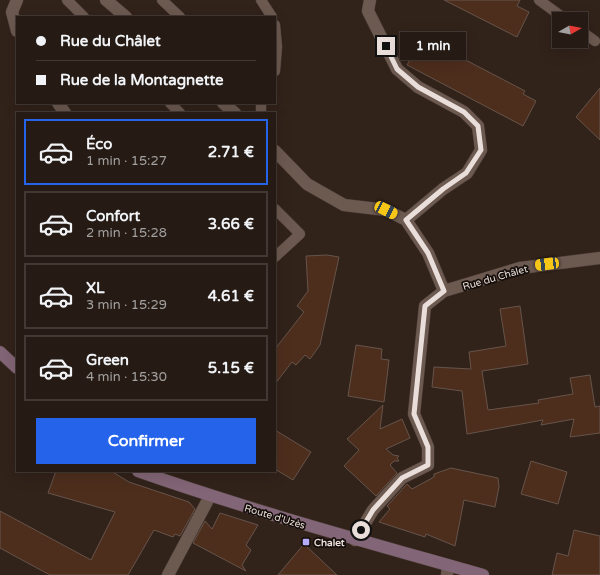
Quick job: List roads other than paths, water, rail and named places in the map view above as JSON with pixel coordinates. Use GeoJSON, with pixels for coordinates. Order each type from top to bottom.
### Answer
{"type":"FeatureCollection","features":[{"type":"Feature","properties":{"kind":"main road"},"geometry":{"type":"LineString","coordinates":[[0,352],[16,367]]}},
{"type":"Feature","properties":{"kind":"main road","name":"Route d'Uzès"},"geometry":{"type":"LineString","coordinates":[[141,472],[210,496],[448,570],[483,575]]}},
{"type":"Feature","properties":{"kind":"street"},"geometry":{"type":"LineString","coordinates":[[16,27],[12,12],[17,0]]}},
{"type":"Feature","properties":{"kind":"street"},"geometry":{"type":"LineString","coordinates":[[106,0],[125,16]]}},
{"type":"Feature","properties":{"kind":"street"},"geometry":{"type":"LineString","coordinates":[[370,0],[368,11],[397,69],[418,87],[464,112],[478,126],[481,150],[466,173],[443,189],[406,220]]}},
{"type":"Feature","properties":{"kind":"street"},"geometry":{"type":"LineString","coordinates":[[224,104],[234,112]]}},
{"type":"Feature","properties":{"kind":"street"},"geometry":{"type":"LineString","coordinates":[[276,152],[307,184],[344,205],[386,210],[406,220],[428,253],[444,291]]}},
{"type":"Feature","properties":{"kind":"street","name":"Rue du Châlet"},"geometry":{"type":"LineString","coordinates":[[355,540],[373,510],[402,478],[428,465],[428,447],[414,414],[425,306],[444,291],[520,268],[600,258]]}},
{"type":"Feature","properties":{"kind":"street"},"geometry":{"type":"LineString","coordinates":[[168,575],[210,496]]}},
{"type":"Feature","properties":{"kind":"lane"},"geometry":{"type":"LineString","coordinates":[[67,0],[83,16]]}},
{"type":"Feature","properties":{"kind":"lane"},"geometry":{"type":"LineString","coordinates":[[162,0],[179,16]]}},
{"type":"Feature","properties":{"kind":"lane"},"geometry":{"type":"LineString","coordinates":[[261,0],[271,16]]}},
{"type":"Feature","properties":{"kind":"lane"},"geometry":{"type":"LineString","coordinates":[[538,0],[554,12]]}},
{"type":"Feature","properties":{"kind":"lane"},"geometry":{"type":"LineString","coordinates":[[276,36],[276,59]]}},
{"type":"Feature","properties":{"kind":"lane"},"geometry":{"type":"LineString","coordinates":[[588,36],[595,41]]}},
{"type":"Feature","properties":{"kind":"lane"},"geometry":{"type":"LineString","coordinates":[[171,104],[179,112]]}},
{"type":"Feature","properties":{"kind":"lane"},"geometry":{"type":"LineString","coordinates":[[276,210],[300,234],[276,256]]}},
{"type":"Feature","properties":{"kind":"place","name":"Chalet"},"geometry":{"type":"Point","coordinates":[306,542]}}]}
